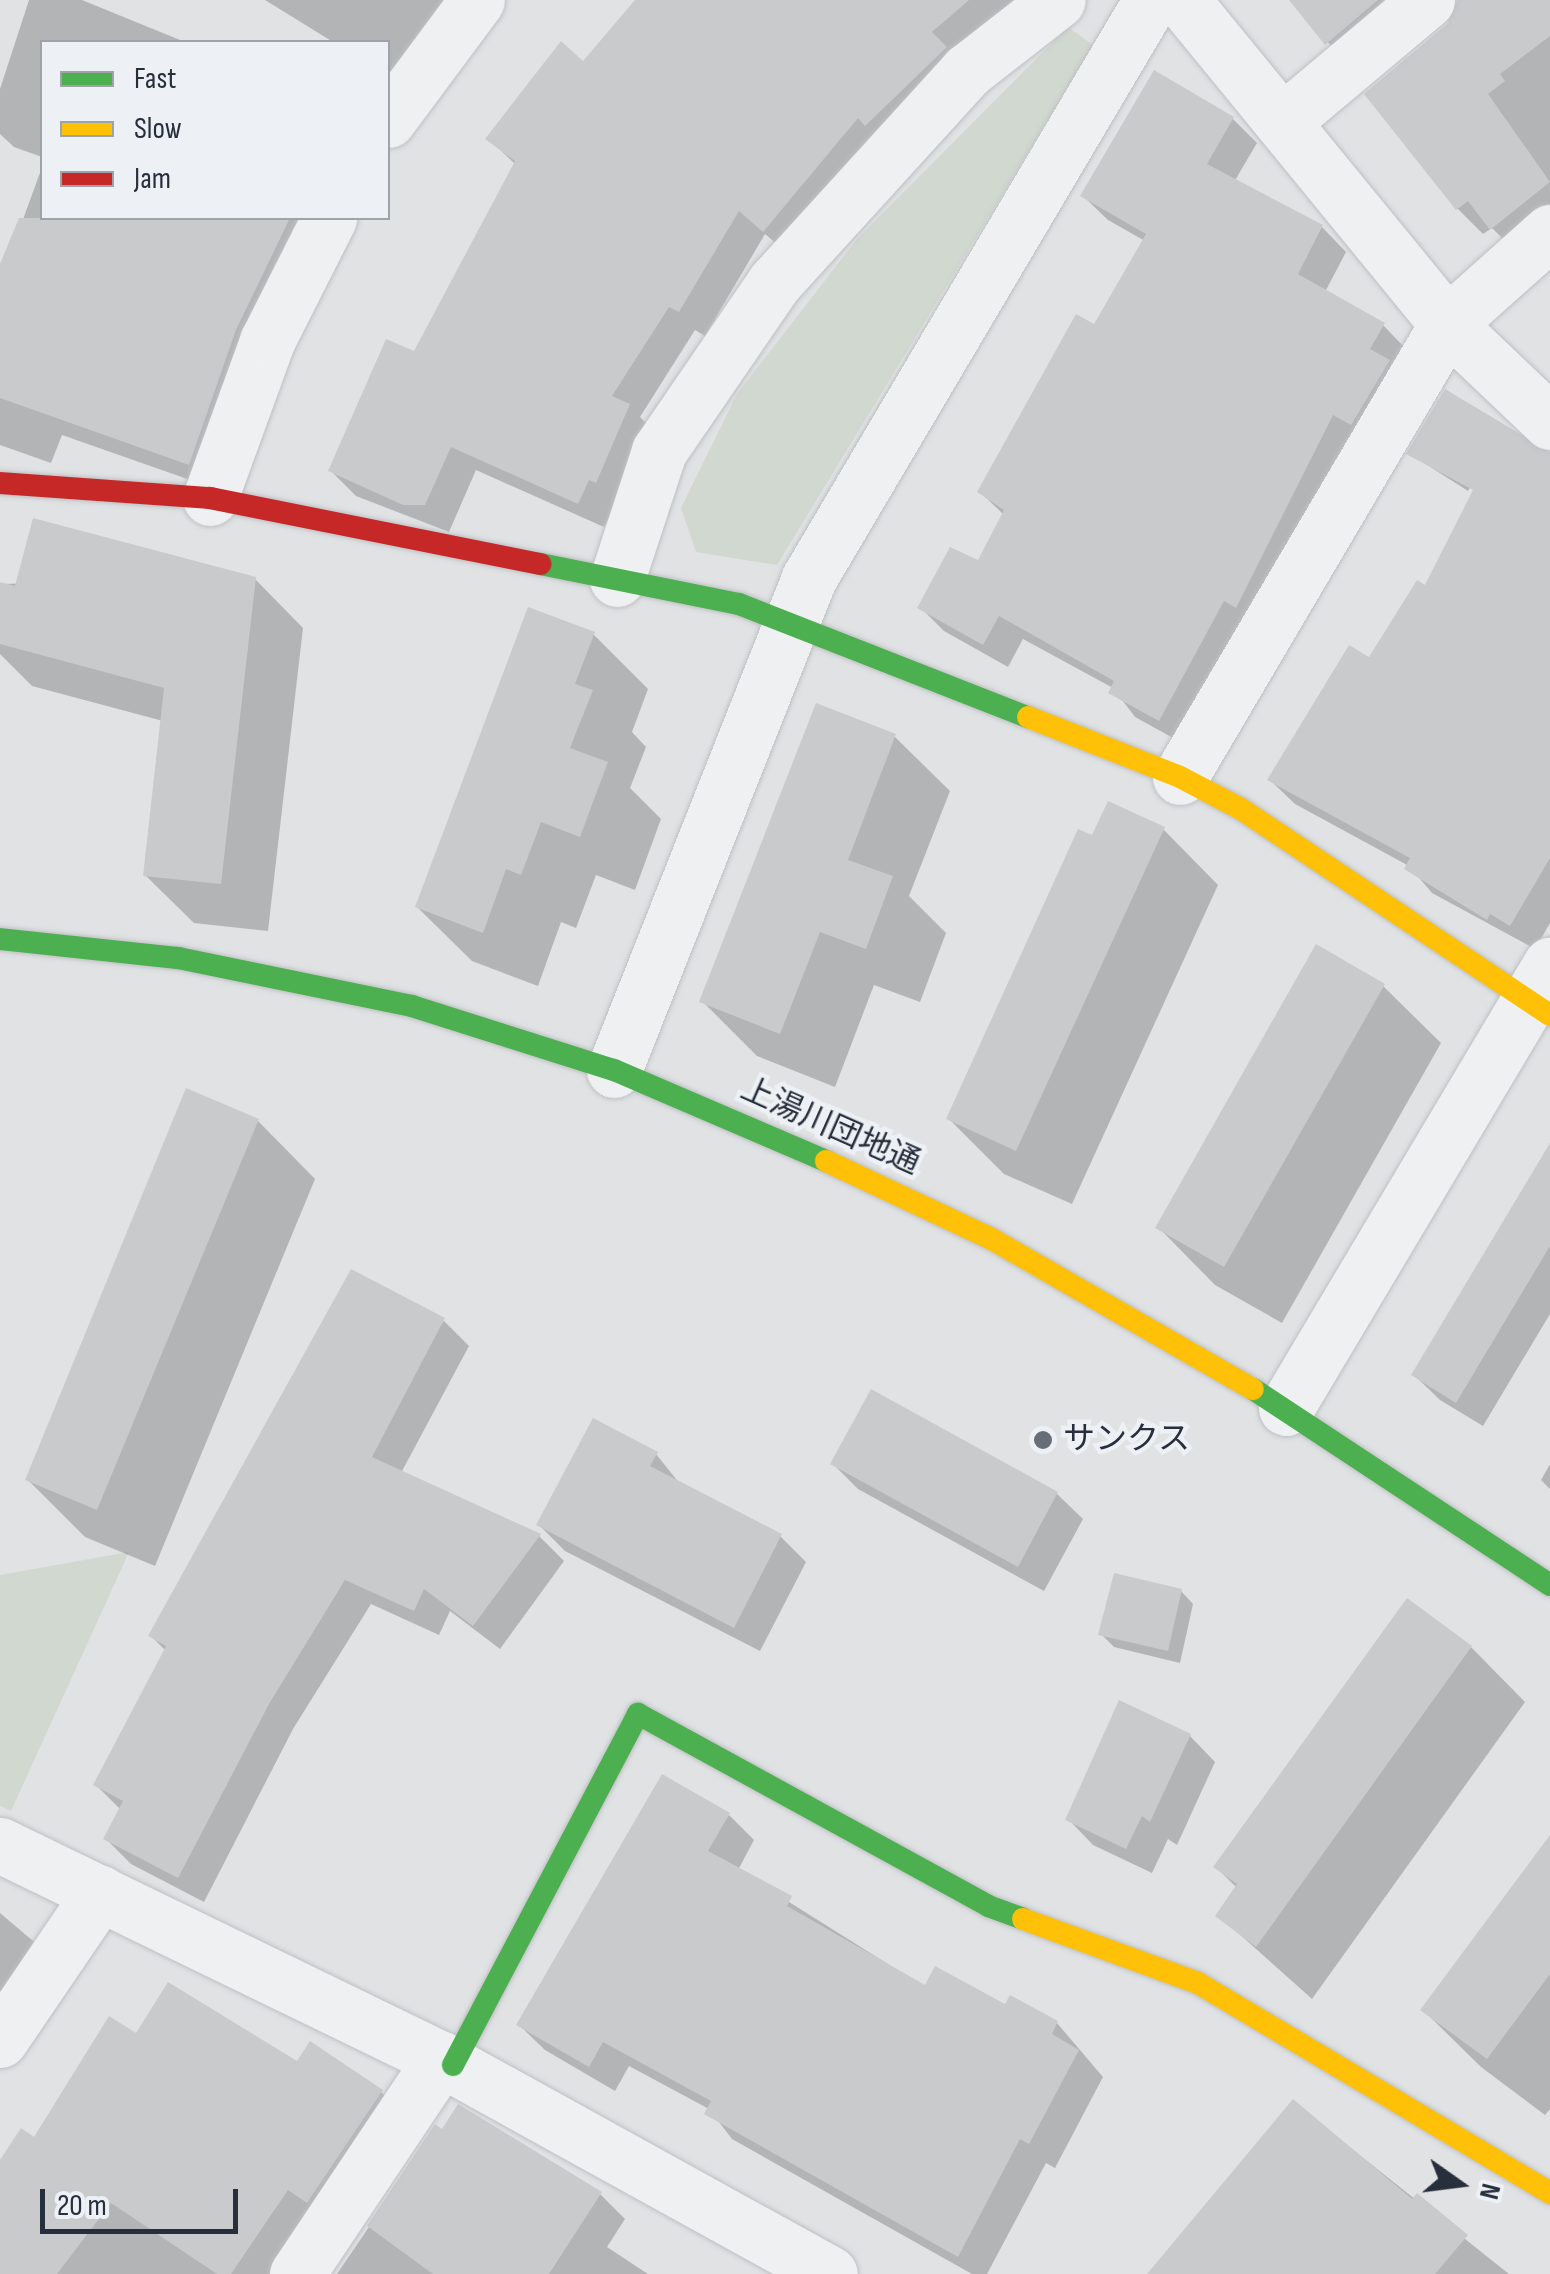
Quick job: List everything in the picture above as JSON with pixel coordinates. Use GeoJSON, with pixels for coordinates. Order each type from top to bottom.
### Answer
{"type":"FeatureCollection","features":[{"type":"Feature","properties":{"kind":"street"},"geometry":{"type":"LineString","coordinates":[[390,117],[476,0]]}},
{"type":"Feature","properties":{"kind":"street"},"geometry":{"type":"LineString","coordinates":[[617,579],[659,451],[774,283],[967,72],[1058,0]]}},
{"type":"Feature","properties":{"kind":"street"},"geometry":{"type":"LineString","coordinates":[[614,1070],[809,578],[1151,0]]}},
{"type":"Feature","properties":{"kind":"street"},"geometry":{"type":"LineString","coordinates":[[1182,0],[1447,324],[1550,422]]}},
{"type":"Feature","properties":{"kind":"street"},"geometry":{"type":"LineString","coordinates":[[1283,121],[1427,0]]}},
{"type":"Feature","properties":{"kind":"street"},"geometry":{"type":"LineString","coordinates":[[210,498],[267,341],[327,220]]}},
{"type":"Feature","properties":{"kind":"street"},"geometry":{"type":"LineString","coordinates":[[1180,776],[1447,324],[1550,232]]}},
{"type":"Feature","properties":{"kind":"street"},"geometry":{"type":"LineString","coordinates":[[0,483],[210,498],[740,604],[1180,776],[1241,809],[1543,994],[1286,1408]]}},
{"type":"Feature","properties":{"kind":"street","name":"上湯川団地通"},"geometry":{"type":"LineString","coordinates":[[0,939],[120,949],[312,982],[614,1070],[762,1130],[990,1238],[1286,1408],[1550,1584]]}},
{"type":"Feature","properties":{"kind":"street"},"geometry":{"type":"LineString","coordinates":[[297,2274],[447,2062],[638,1714],[988,1906],[1198,1983],[1550,2193]]}},
{"type":"Feature","properties":{"kind":"street"},"geometry":{"type":"LineString","coordinates":[[0,1845],[447,2062],[820,2272]]}},
{"type":"Feature","properties":{"kind":"street"},"geometry":{"type":"LineString","coordinates":[[0,2040],[100,1893]]}},
{"type":"Feature","properties":{"kind":"shaded area"},"geometry":{"type":"Polygon","coordinates":[[[1068,27],[1093,45],[777,565],[696,552],[681,508],[737,394],[857,239],[1068,27]]]}},
{"type":"Feature","properties":{"kind":"shaded area"},"geometry":{"type":"Polygon","coordinates":[[[129,1552],[11,1811],[0,1806],[0,1575],[129,1552]]]}},
{"type":"Feature","properties":{"kind":"building"},"geometry":{"type":"Polygon","coordinates":[[[635,0],[969,0],[932,32],[947,47],[865,126],[858,118],[763,232],[739,211],[679,312],[669,307],[612,396],[630,404],[596,483],[589,480],[578,504],[451,447],[425,505],[403,505],[328,471],[386,339],[414,351],[515,161],[485,139],[561,41],[583,61],[635,0]]]}},
{"type":"Feature","properties":{"kind":"building"},"geometry":{"type":"Polygon","coordinates":[[[1289,0],[1378,0],[1325,45],[1289,0]]]}},
{"type":"Feature","properties":{"kind":"building"},"geometry":{"type":"Polygon","coordinates":[[[1457,0],[1550,0],[1550,36],[1500,74],[1505,81],[1488,94],[1550,182],[1490,230],[1468,201],[1456,210],[1364,94],[1447,24],[1457,0]]]}},
{"type":"Feature","properties":{"kind":"building"},"geometry":{"type":"Polygon","coordinates":[[[1154,70],[1234,117],[1207,164],[1323,225],[1298,274],[1385,323],[1370,349],[1390,360],[1351,425],[1333,415],[1236,608],[1224,601],[1159,721],[1108,693],[1114,681],[999,616],[983,645],[917,608],[950,547],[978,560],[1004,510],[977,492],[1076,314],[1094,324],[1146,234],[1080,196],[1154,70]]]}},
{"type":"Feature","properties":{"kind":"building"},"geometry":{"type":"Polygon","coordinates":[[[19,218],[289,220],[236,330],[189,465],[0,398],[0,264],[19,218]]]}},
{"type":"Feature","properties":{"kind":"building"},"geometry":{"type":"Polygon","coordinates":[[[1445,389],[1550,452],[1550,858],[1510,926],[1490,914],[1487,920],[1404,869],[1410,858],[1267,780],[1349,645],[1369,657],[1417,580],[1425,585],[1473,490],[1406,454],[1445,389]]]}},
{"type":"Feature","properties":{"kind":"building"},"geometry":{"type":"Polygon","coordinates":[[[33,518],[256,577],[221,884],[143,876],[164,688],[0,644],[0,582],[15,586],[33,518]]]}},
{"type":"Feature","properties":{"kind":"building"},"geometry":{"type":"Polygon","coordinates":[[[528,607],[595,632],[575,684],[593,690],[570,748],[608,762],[580,837],[541,822],[521,875],[506,869],[483,933],[415,907],[528,607]]]}},
{"type":"Feature","properties":{"kind":"building"},"geometry":{"type":"Polygon","coordinates":[[[816,703],[896,734],[848,860],[893,876],[866,949],[820,932],[780,1034],[699,1002],[816,703]]]}},
{"type":"Feature","properties":{"kind":"building"},"geometry":{"type":"Polygon","coordinates":[[[1108,801],[1165,827],[1016,1151],[946,1119],[1078,829],[1092,835],[1108,801]]]}},
{"type":"Feature","properties":{"kind":"building"},"geometry":{"type":"Polygon","coordinates":[[[1316,944],[1385,984],[1224,1267],[1155,1228],[1316,944]]]}},
{"type":"Feature","properties":{"kind":"building"},"geometry":{"type":"Polygon","coordinates":[[[186,1088],[259,1119],[97,1510],[25,1480],[186,1088]]]}},
{"type":"Feature","properties":{"kind":"building"},"geometry":{"type":"Polygon","coordinates":[[[1550,1143],[1550,1246],[1456,1403],[1411,1375],[1550,1143]]]}},
{"type":"Feature","properties":{"kind":"building"},"geometry":{"type":"Polygon","coordinates":[[[351,1269],[445,1318],[372,1457],[541,1534],[473,1626],[424,1589],[414,1611],[345,1580],[269,1704],[178,1878],[103,1839],[123,1801],[93,1785],[166,1646],[148,1636],[351,1269]]]}},
{"type":"Feature","properties":{"kind":"building"},"geometry":{"type":"Polygon","coordinates":[[[871,1389],[1058,1492],[1018,1567],[830,1464],[871,1389]]]}},
{"type":"Feature","properties":{"kind":"building"},"geometry":{"type":"Polygon","coordinates":[[[593,1418],[658,1452],[650,1466],[782,1534],[734,1628],[536,1525],[593,1418]]]}},
{"type":"Feature","properties":{"kind":"building"},"geometry":{"type":"Polygon","coordinates":[[[1114,1573],[1182,1589],[1168,1651],[1098,1635],[1114,1573]]]}},
{"type":"Feature","properties":{"kind":"building"},"geometry":{"type":"Polygon","coordinates":[[[1407,1598],[1472,1646],[1256,1947],[1215,1916],[1237,1884],[1213,1867],[1407,1598]]]}},
{"type":"Feature","properties":{"kind":"building"},"geometry":{"type":"Polygon","coordinates":[[[1119,1700],[1191,1734],[1150,1822],[1142,1816],[1126,1849],[1065,1820],[1119,1700]]]}},
{"type":"Feature","properties":{"kind":"building"},"geometry":{"type":"Polygon","coordinates":[[[662,1774],[730,1813],[708,1851],[792,1896],[787,1906],[925,1985],[935,1966],[1005,2004],[1010,1995],[1058,2021],[1052,2034],[1079,2050],[1029,2144],[1020,2139],[958,2257],[704,2114],[711,2101],[603,2042],[589,2067],[516,2025],[662,1774]]]}},
{"type":"Feature","properties":{"kind":"building"},"geometry":{"type":"Polygon","coordinates":[[[1550,1835],[1550,1974],[1487,2059],[1420,2010],[1550,1835]]]}},
{"type":"Feature","properties":{"kind":"building"},"geometry":{"type":"Polygon","coordinates":[[[168,1982],[297,2061],[310,2041],[383,2090],[307,2203],[288,2190],[231,2274],[217,2274],[111,2203],[57,2274],[0,2274],[0,2160],[21,2128],[34,2137],[109,2016],[136,2033],[168,1982]]]}},
{"type":"Feature","properties":{"kind":"building"},"geometry":{"type":"Polygon","coordinates":[[[1293,2099],[1412,2199],[1417,2193],[1468,2235],[1435,2274],[1147,2274],[1293,2099]]]}},
{"type":"Feature","properties":{"kind":"building"},"geometry":{"type":"Polygon","coordinates":[[[458,2104],[602,2192],[549,2274],[433,2274],[367,2226],[435,2124],[442,2129],[458,2104]]]}},
{"type":"Feature","properties":{"kind":"traffic: fast"},"geometry":{"type":"LineString","coordinates":[[540,564],[739,604],[1028,717]]}},
{"type":"Feature","properties":{"kind":"traffic: fast"},"geometry":{"type":"LineString","coordinates":[[0,939],[178,958],[412,1006],[614,1070],[826,1161]]}},
{"type":"Feature","properties":{"kind":"traffic: fast"},"geometry":{"type":"LineString","coordinates":[[1253,1389],[1550,1585]]}},
{"type":"Feature","properties":{"kind":"traffic: fast"},"geometry":{"type":"LineString","coordinates":[[453,2065],[638,1714],[988,1906],[1023,1919]]}},
{"type":"Feature","properties":{"kind":"traffic: slow"},"geometry":{"type":"LineString","coordinates":[[1028,717],[1180,777],[1241,809],[1550,1015]]}},
{"type":"Feature","properties":{"kind":"traffic: slow"},"geometry":{"type":"LineString","coordinates":[[826,1161],[990,1238],[1253,1389]]}},
{"type":"Feature","properties":{"kind":"traffic: slow"},"geometry":{"type":"LineString","coordinates":[[1023,1919],[1198,1983],[1550,2193]]}},
{"type":"Feature","properties":{"kind":"traffic: jam"},"geometry":{"type":"LineString","coordinates":[[0,483],[210,498],[540,564]]}},
{"type":"Feature","properties":{"kind":"place","name":"サンクス"},"geometry":{"type":"Point","coordinates":[1043,1440]}}]}
